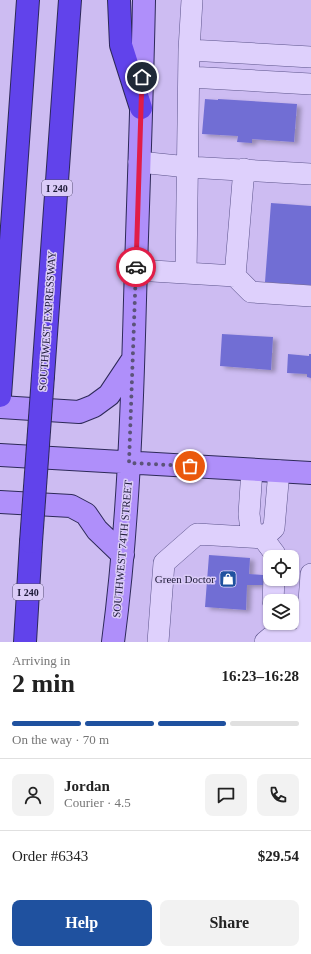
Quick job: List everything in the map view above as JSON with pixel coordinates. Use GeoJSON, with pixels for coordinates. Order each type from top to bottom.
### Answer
{"type":"FeatureCollection","features":[{"type":"Feature","properties":{"kind":"highway"},"geometry":{"type":"LineString","coordinates":[[0,396],[28,0]]}},
{"type":"Feature","properties":{"kind":"highway","name":"SOUTHWEST EXPRESSWAY"},"geometry":{"type":"LineString","coordinates":[[24,642],[70,0]]}},
{"type":"Feature","properties":{"kind":"highway"},"geometry":{"type":"LineString","coordinates":[[119,0],[122,45],[141,108]]}},
{"type":"Feature","properties":{"kind":"main road","name":"SOUTHWEST 74TH STREET"},"geometry":{"type":"LineString","coordinates":[[113,642],[123,555],[129,463],[134,358],[144,0]]}},
{"type":"Feature","properties":{"kind":"main road"},"geometry":{"type":"LineString","coordinates":[[0,408],[79,412],[94,406],[110,395],[134,358]]}},
{"type":"Feature","properties":{"kind":"main road"},"geometry":{"type":"LineString","coordinates":[[0,455],[311,473]]}},
{"type":"Feature","properties":{"kind":"main road"},"geometry":{"type":"LineString","coordinates":[[0,502],[71,506],[86,514],[97,530],[123,555]]}},
{"type":"Feature","properties":{"kind":"street"},"geometry":{"type":"LineString","coordinates":[[186,273],[189,50],[192,0]]}},
{"type":"Feature","properties":{"kind":"street"},"geometry":{"type":"LineString","coordinates":[[189,50],[311,57]]}},
{"type":"Feature","properties":{"kind":"street"},"geometry":{"type":"LineString","coordinates":[[189,77],[311,84]]}},
{"type":"Feature","properties":{"kind":"street"},"geometry":{"type":"LineString","coordinates":[[139,162],[188,167],[311,174]]}},
{"type":"Feature","properties":{"kind":"street"},"geometry":{"type":"LineString","coordinates":[[235,276],[244,169]]}},
{"type":"Feature","properties":{"kind":"street"},"geometry":{"type":"LineString","coordinates":[[136,270],[235,276],[251,292],[311,296]]}},
{"type":"Feature","properties":{"kind":"street"},"geometry":{"type":"LineString","coordinates":[[252,470],[249,514],[251,530],[262,538],[272,550]]}},
{"type":"Feature","properties":{"kind":"street"},"geometry":{"type":"LineString","coordinates":[[158,642],[164,563],[197,534],[262,538],[274,528],[279,471]]}},
{"type":"Feature","properties":{"kind":"street"},"geometry":{"type":"LineString","coordinates":[[269,634],[306,642],[311,574]]}},
{"type":"Feature","properties":{"kind":"building"},"geometry":{"type":"Polygon","coordinates":[[[205,99],[297,104],[294,142],[252,139],[252,143],[237,142],[238,136],[202,134],[205,99]]]}},
{"type":"Feature","properties":{"kind":"building"},"geometry":{"type":"Polygon","coordinates":[[[271,203],[311,206],[311,285],[265,282],[271,203]]]}},
{"type":"Feature","properties":{"kind":"building"},"geometry":{"type":"Polygon","coordinates":[[[222,334],[273,337],[271,370],[220,366],[222,334]]]}},
{"type":"Feature","properties":{"kind":"building"},"geometry":{"type":"Polygon","coordinates":[[[288,354],[309,356],[309,354],[311,354],[311,378],[307,377],[307,374],[287,373],[288,354]]]}},
{"type":"Feature","properties":{"kind":"building","name":"Green Doctor"},"geometry":{"type":"Polygon","coordinates":[[[209,555],[250,558],[249,574],[263,575],[263,585],[247,585],[246,610],[205,607],[209,555]]]}},
{"type":"Feature","properties":{"kind":"way so far"},"geometry":{"type":"LineString","coordinates":[[136,267],[134,358],[129,463],[190,466]]}},
{"type":"Feature","properties":{"kind":"place","name":"Green Doctor"},"geometry":{"type":"Point","coordinates":[228,579]}},
{"type":"Feature","properties":{"kind":"route"},"geometry":{"type":"LineString","coordinates":[[136,267],[142,77]]}}]}
